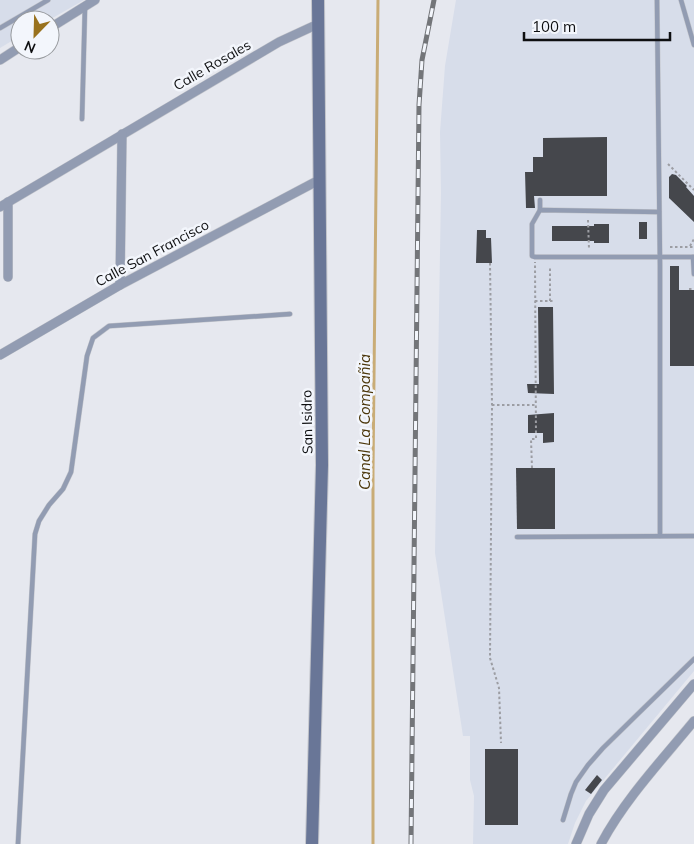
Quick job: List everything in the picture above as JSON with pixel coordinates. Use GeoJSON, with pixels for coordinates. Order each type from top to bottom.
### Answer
{"type":"FeatureCollection","features":[{"type":"Feature","properties":{"kind":"main road","name":"San Isidro"},"geometry":{"type":"LineString","coordinates":[[312,844],[322,464],[318,0]]}},
{"type":"Feature","properties":{"kind":"street"},"geometry":{"type":"LineString","coordinates":[[60,22],[95,0]]}},
{"type":"Feature","properties":{"kind":"street","name":"Calle Rosales"},"geometry":{"type":"LineString","coordinates":[[4,204],[279,42],[318,24]]}},
{"type":"Feature","properties":{"kind":"street"},"geometry":{"type":"LineString","coordinates":[[120,285],[122,134]]}},
{"type":"Feature","properties":{"kind":"street","name":"Calle San Francisco"},"geometry":{"type":"LineString","coordinates":[[0,355],[120,285],[319,180]]}},
{"type":"Feature","properties":{"kind":"street"},"geometry":{"type":"LineString","coordinates":[[4,204],[8,277]]}},
{"type":"Feature","properties":{"kind":"street"},"geometry":{"type":"LineString","coordinates":[[576,844],[589,814],[604,790],[694,684]]}},
{"type":"Feature","properties":{"kind":"street"},"geometry":{"type":"LineString","coordinates":[[601,844],[626,804],[694,721]]}},
{"type":"Feature","properties":{"kind":"lane"},"geometry":{"type":"LineString","coordinates":[[0,28],[48,0]]}},
{"type":"Feature","properties":{"kind":"lane"},"geometry":{"type":"LineString","coordinates":[[658,0],[660,536]]}},
{"type":"Feature","properties":{"kind":"lane"},"geometry":{"type":"LineString","coordinates":[[681,0],[694,45]]}},
{"type":"Feature","properties":{"kind":"lane"},"geometry":{"type":"LineString","coordinates":[[82,119],[85,6]]}},
{"type":"Feature","properties":{"kind":"lane"},"geometry":{"type":"LineString","coordinates":[[540,200],[540,210],[532,224],[532,256],[694,257],[694,274]]}},
{"type":"Feature","properties":{"kind":"lane"},"geometry":{"type":"LineString","coordinates":[[540,210],[659,212]]}},
{"type":"Feature","properties":{"kind":"lane"},"geometry":{"type":"LineString","coordinates":[[18,844],[35,534],[39,521],[49,504],[63,489],[71,472],[87,356],[93,338],[109,326],[290,314]]}},
{"type":"Feature","properties":{"kind":"lane"},"geometry":{"type":"LineString","coordinates":[[517,537],[694,536]]}},
{"type":"Feature","properties":{"kind":"lane"},"geometry":{"type":"LineString","coordinates":[[564,820],[576,782],[588,765],[694,659]]}},
{"type":"Feature","properties":{"kind":"path"},"geometry":{"type":"LineString","coordinates":[[668,164],[694,190]]}},
{"type":"Feature","properties":{"kind":"path"},"geometry":{"type":"LineString","coordinates":[[588,220],[589,252]]}},
{"type":"Feature","properties":{"kind":"path"},"geometry":{"type":"LineString","coordinates":[[690,248],[694,239]]}},
{"type":"Feature","properties":{"kind":"path"},"geometry":{"type":"LineString","coordinates":[[670,247],[694,247]]}},
{"type":"Feature","properties":{"kind":"path"},"geometry":{"type":"LineString","coordinates":[[532,468],[532,439],[536,439],[535,257]]}},
{"type":"Feature","properties":{"kind":"path"},"geometry":{"type":"LineString","coordinates":[[490,263],[492,405],[490,658],[499,688],[501,743]]}},
{"type":"Feature","properties":{"kind":"path"},"geometry":{"type":"LineString","coordinates":[[535,301],[551,301],[550,266]]}},
{"type":"Feature","properties":{"kind":"path"},"geometry":{"type":"LineString","coordinates":[[689,289],[694,289]]}},
{"type":"Feature","properties":{"kind":"path"},"geometry":{"type":"LineString","coordinates":[[492,405],[536,405]]}},
{"type":"Feature","properties":{"kind":"shaded area"},"geometry":{"type":"Polygon","coordinates":[[[0,0],[84,0],[60,14],[60,10],[10,10],[10,42],[0,48],[0,0]]]}},
{"type":"Feature","properties":{"kind":"shaded area"},"geometry":{"type":"Polygon","coordinates":[[[456,0],[694,0],[694,671],[586,801],[575,823],[568,844],[473,844],[474,796],[470,780],[470,736],[463,736],[435,553],[441,193],[440,132],[445,66],[456,0]]]}},
{"type":"Feature","properties":{"kind":"building"},"geometry":{"type":"Polygon","coordinates":[[[607,137],[607,196],[534,196],[535,208],[526,208],[525,172],[533,172],[533,157],[543,157],[543,138],[607,137]]]}},
{"type":"Feature","properties":{"kind":"building"},"geometry":{"type":"Polygon","coordinates":[[[672,174],[676,175],[687,186],[694,196],[694,222],[669,198],[669,177],[672,174]]]}},
{"type":"Feature","properties":{"kind":"building"},"geometry":{"type":"Polygon","coordinates":[[[639,222],[647,222],[647,239],[639,239],[639,222]]]}},
{"type":"Feature","properties":{"kind":"building"},"geometry":{"type":"Polygon","coordinates":[[[594,224],[609,224],[609,243],[552,241],[552,226],[594,226],[594,224]]]}},
{"type":"Feature","properties":{"kind":"building"},"geometry":{"type":"Polygon","coordinates":[[[477,230],[486,230],[486,238],[491,238],[492,263],[476,263],[477,230]]]}},
{"type":"Feature","properties":{"kind":"building"},"geometry":{"type":"Polygon","coordinates":[[[670,266],[679,266],[679,290],[694,290],[694,366],[670,366],[670,266]]]}},
{"type":"Feature","properties":{"kind":"building"},"geometry":{"type":"Polygon","coordinates":[[[538,307],[553,307],[554,394],[528,393],[527,384],[539,384],[538,307]]]}},
{"type":"Feature","properties":{"kind":"building"},"geometry":{"type":"Polygon","coordinates":[[[554,413],[554,442],[543,443],[543,433],[528,433],[528,415],[554,413]]]}},
{"type":"Feature","properties":{"kind":"building"},"geometry":{"type":"Polygon","coordinates":[[[516,468],[555,468],[555,529],[517,529],[516,468]]]}},
{"type":"Feature","properties":{"kind":"building"},"geometry":{"type":"Polygon","coordinates":[[[485,749],[518,749],[518,825],[485,825],[485,749]]]}},
{"type":"Feature","properties":{"kind":"building"},"geometry":{"type":"Polygon","coordinates":[[[597,775],[602,780],[591,794],[585,790],[597,775]]]}},
{"type":"Feature","properties":{"kind":"waterway","name":"Canal La Compañia"},"geometry":{"type":"LineString","coordinates":[[373,844],[373,470],[378,0]]}},
{"type":"Feature","properties":{"kind":"railway"},"geometry":{"type":"LineString","coordinates":[[411,844],[419,105],[422,60],[434,0]]}}]}
